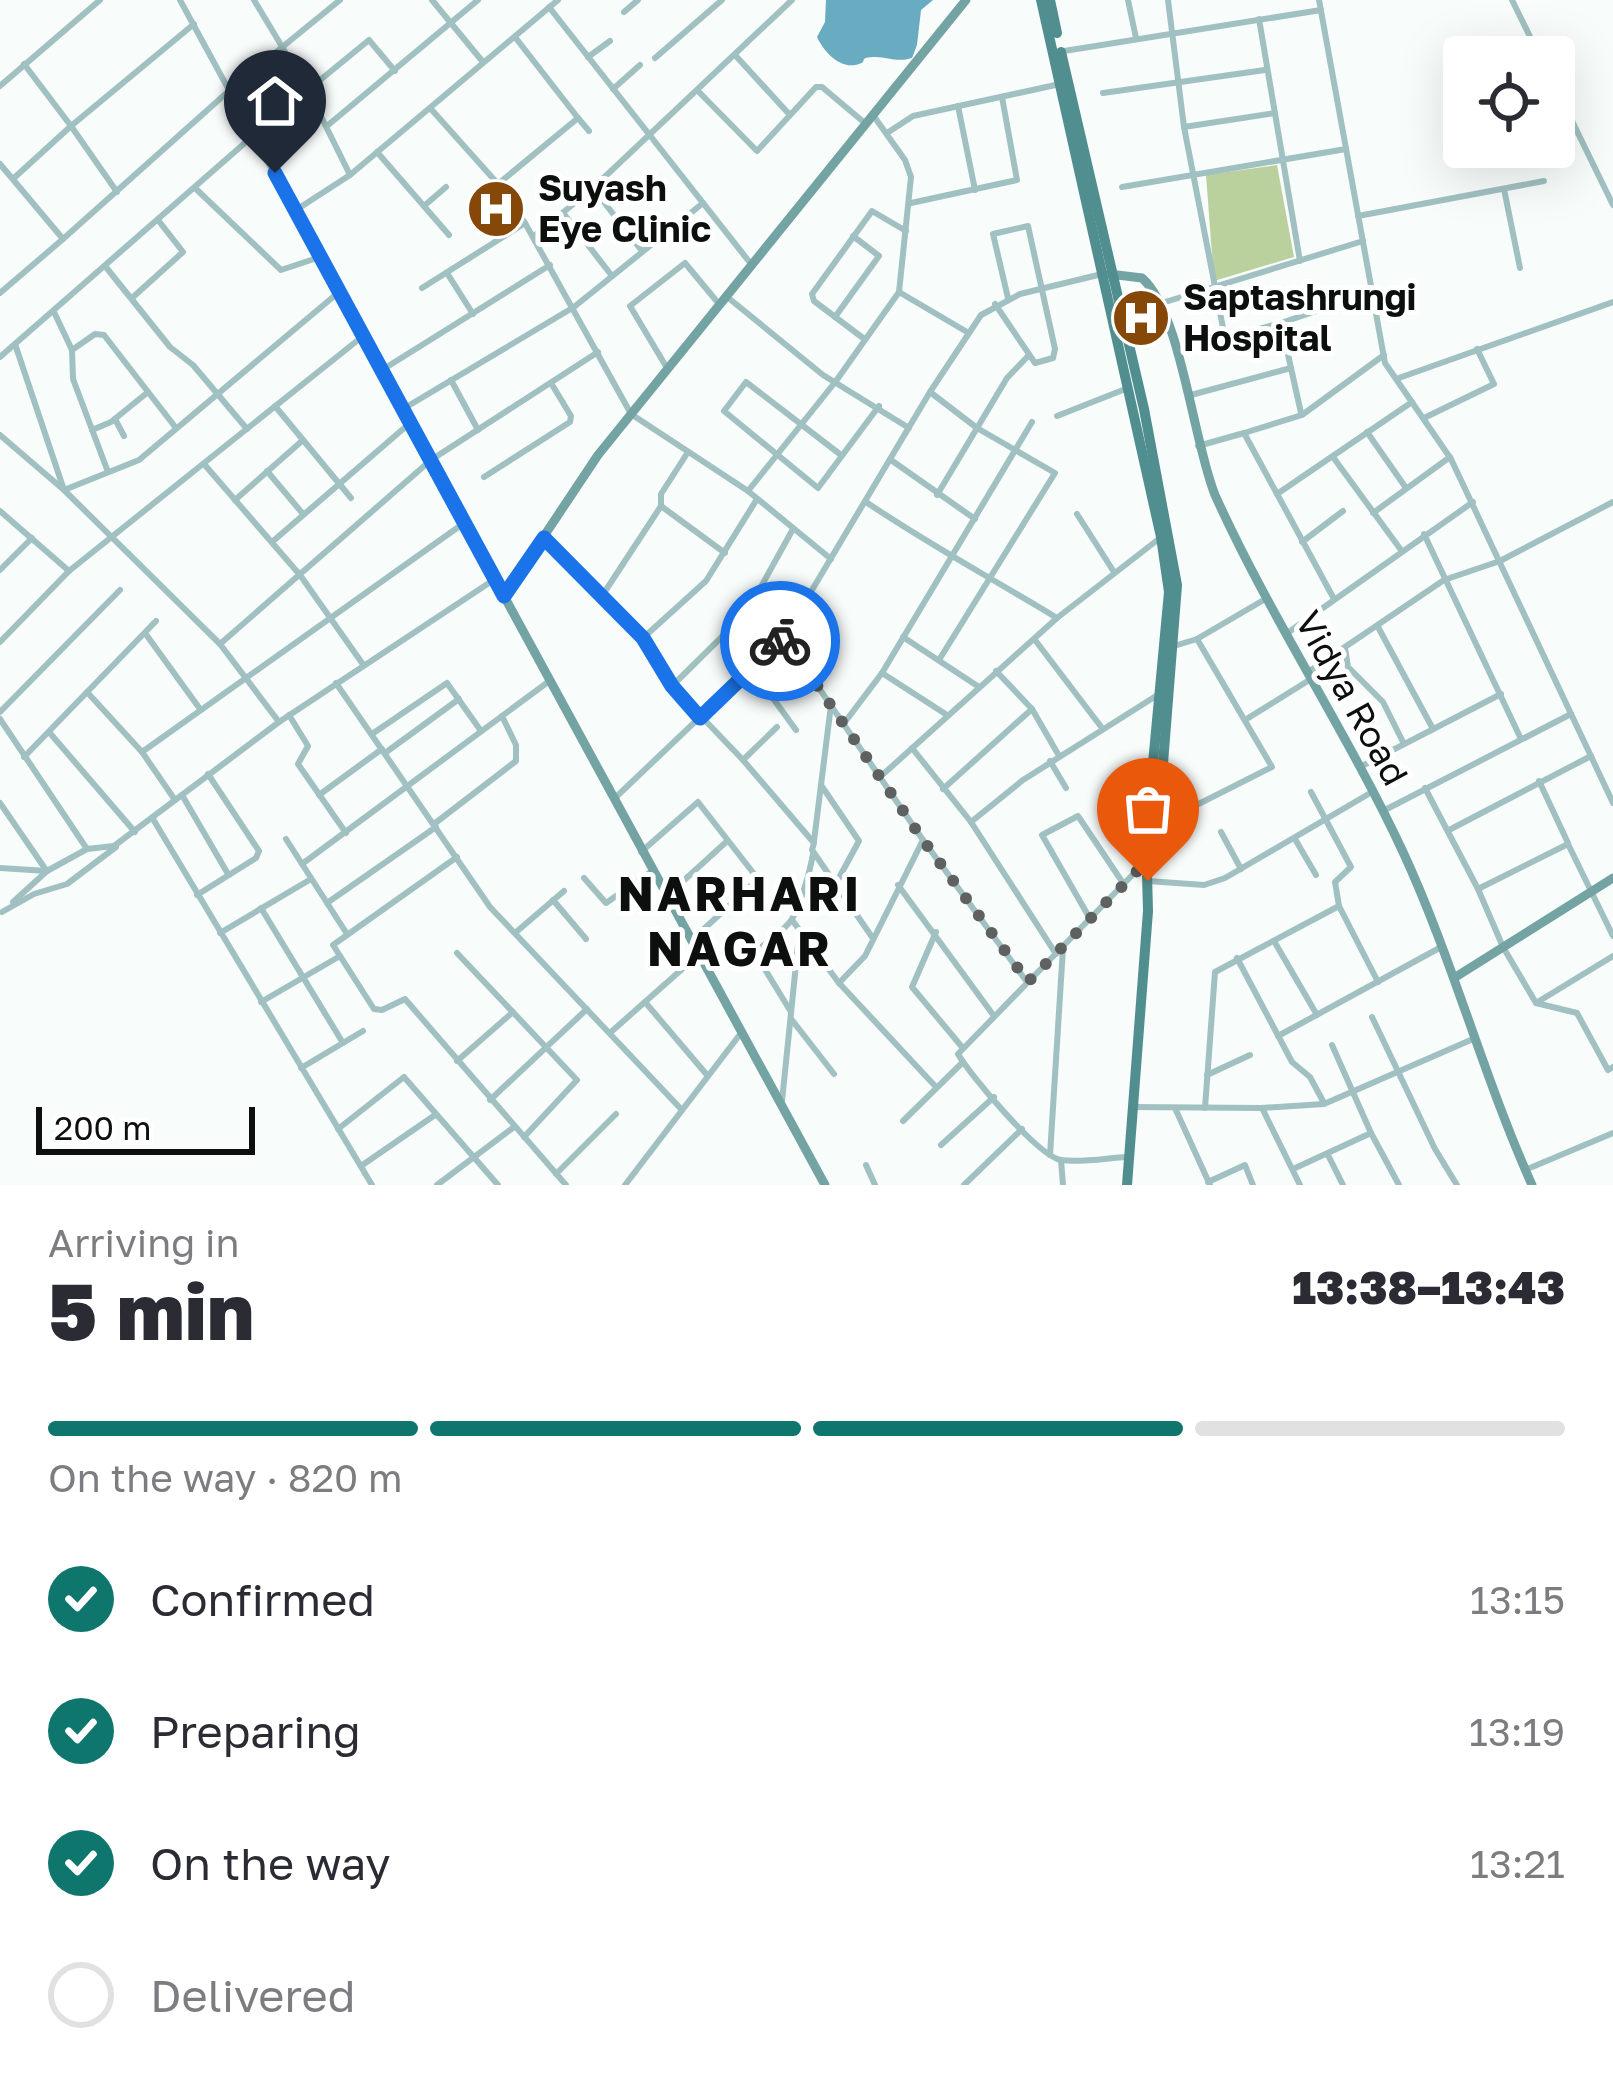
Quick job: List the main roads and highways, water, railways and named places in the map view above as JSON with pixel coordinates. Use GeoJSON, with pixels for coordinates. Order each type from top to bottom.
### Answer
{"type":"FeatureCollection","features":[{"type":"Feature","properties":{"kind":"main road"},"geometry":{"type":"LineString","coordinates":[[1045,0],[1166,535],[1171,647],[1148,856],[1127,1185]]}},
{"type":"Feature","properties":{"kind":"main road"},"geometry":{"type":"LineString","coordinates":[[1058,52],[1060,84],[1166,535]]}},
{"type":"Feature","properties":{"kind":"water"},"geometry":{"type":"Polygon","coordinates":[[[826,0],[933,0],[921,10],[912,58],[865,58],[849,65],[832,57],[817,37],[825,22],[826,0]]]}},
{"type":"Feature","properties":{"kind":"place","name":"Suyash Eye Clinic"},"geometry":{"type":"Point","coordinates":[496,209]}},
{"type":"Feature","properties":{"kind":"place","name":"Saptashrungi Hospital"},"geometry":{"type":"Point","coordinates":[1141,318]}},
{"type":"Feature","properties":{"kind":"district","name":"NARHARI NAGAR"},"geometry":{"type":"Point","coordinates":[740,922]}}]}
